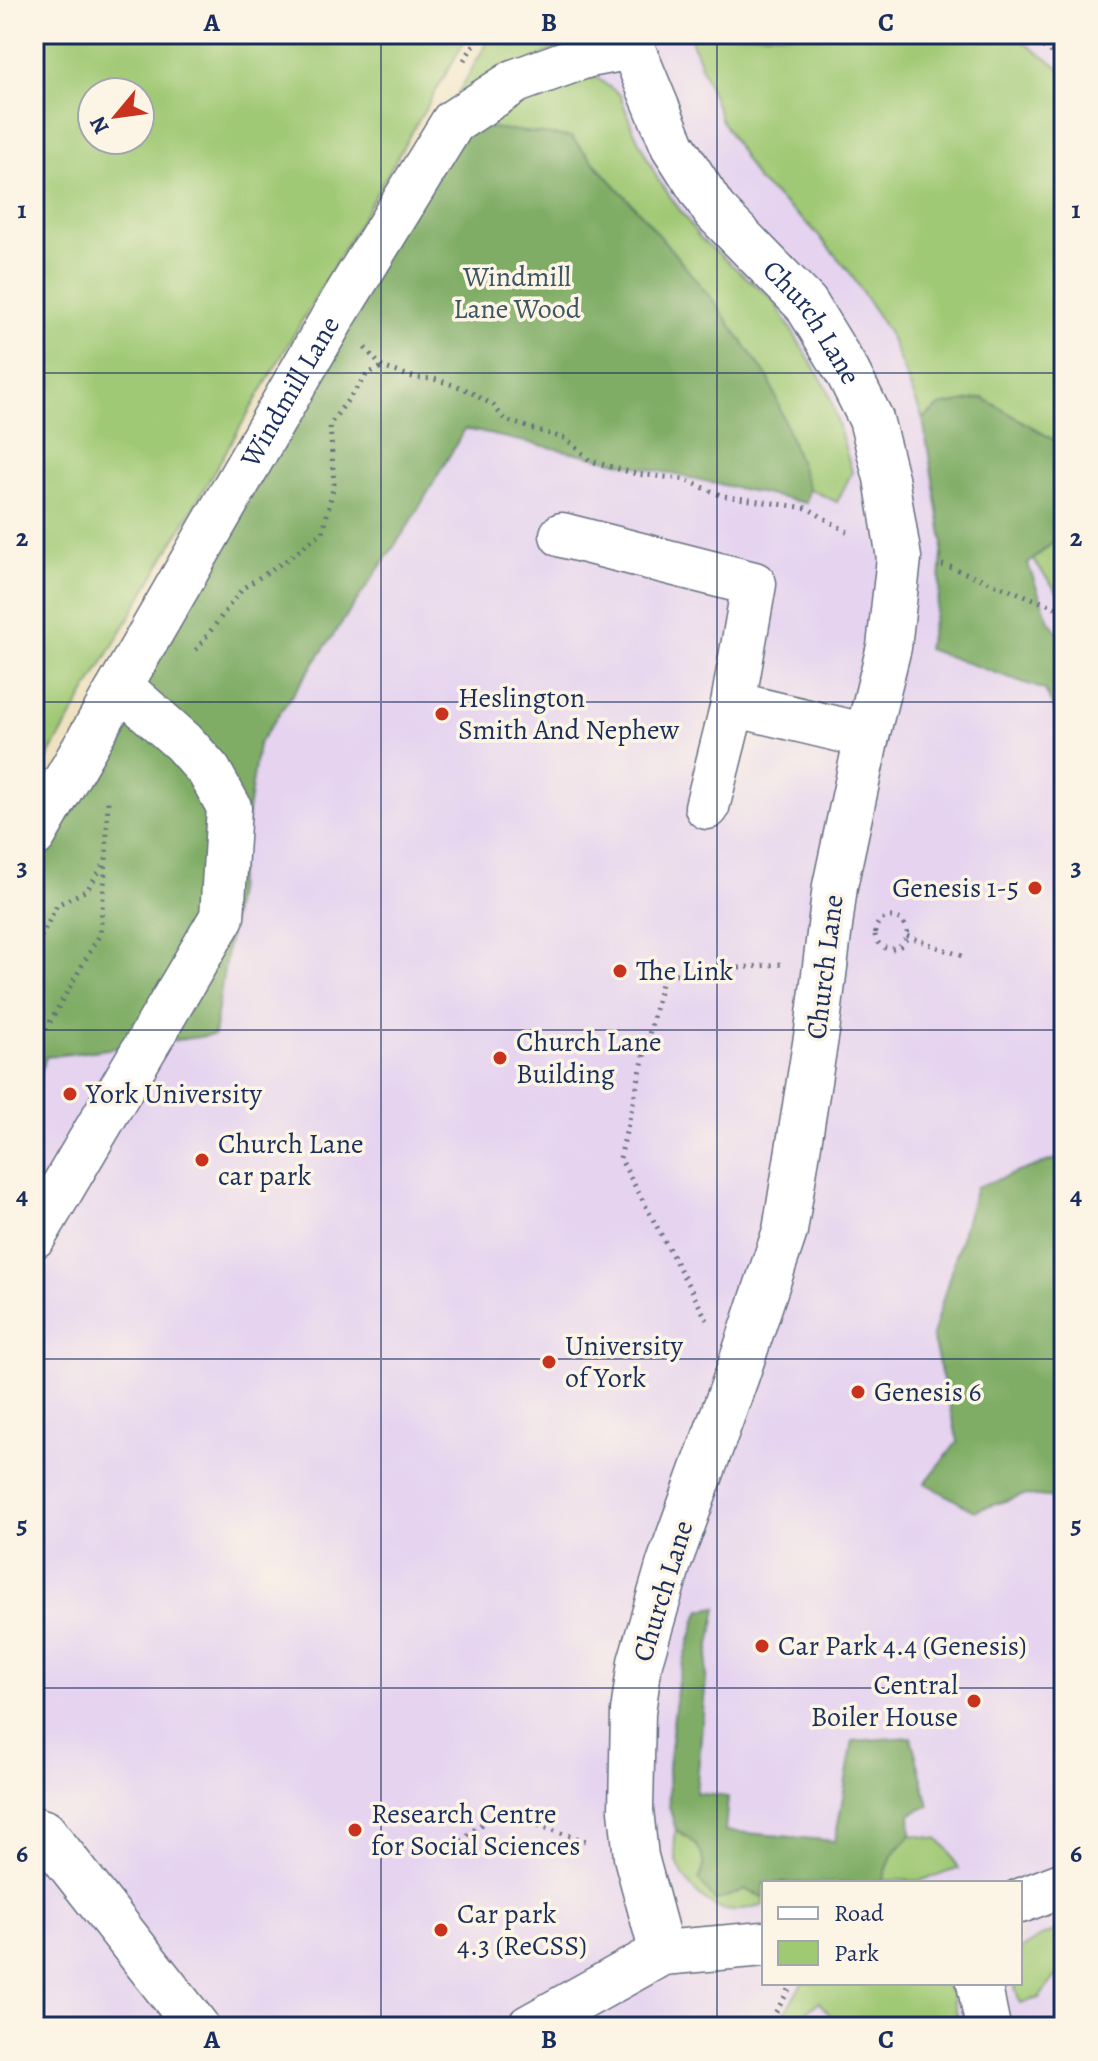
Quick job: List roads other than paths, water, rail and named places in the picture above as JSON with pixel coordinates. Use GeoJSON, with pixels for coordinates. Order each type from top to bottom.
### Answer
{"type":"FeatureCollection","features":[{"type":"Feature","properties":{"kind":"street","name":"Windmill Lane"},"geometry":{"type":"LineString","coordinates":[[34,835],[335,314],[453,122],[516,81],[631,41]]}},
{"type":"Feature","properties":{"kind":"street","name":"Church Lane"},"geometry":{"type":"LineString","coordinates":[[631,41],[673,146],[714,210],[806,304],[848,373],[871,419],[893,512],[899,558],[889,647],[835,886],[817,1031],[785,1231],[669,1563],[640,1662],[633,1712],[631,1810],[636,1857],[662,1953]]}},
{"type":"Feature","properties":{"kind":"street"},"geometry":{"type":"LineString","coordinates":[[562,535],[754,584],[733,704],[707,807]]}},
{"type":"Feature","properties":{"kind":"street"},"geometry":{"type":"LineString","coordinates":[[34,1236],[222,917],[229,807],[209,771],[183,742],[122,688],[115,695]]}},
{"type":"Feature","properties":{"kind":"street"},"geometry":{"type":"LineString","coordinates":[[733,704],[867,736]]}},
{"type":"Feature","properties":{"kind":"street"},"geometry":{"type":"LineString","coordinates":[[34,1829],[44,1832],[197,2027]]}},
{"type":"Feature","properties":{"kind":"street"},"geometry":{"type":"LineString","coordinates":[[1022,1900],[1064,1884]]}},
{"type":"Feature","properties":{"kind":"street"},"geometry":{"type":"LineString","coordinates":[[529,2027],[662,1953],[762,1944]]}},
{"type":"Feature","properties":{"kind":"street"},"geometry":{"type":"LineString","coordinates":[[979,1985],[988,2027]]}},
{"type":"Feature","properties":{"kind":"place","name":"Heslington Smith And Nephew"},"geometry":{"type":"Point","coordinates":[442,714]}},
{"type":"Feature","properties":{"kind":"place","name":"Genesis 1-5"},"geometry":{"type":"Point","coordinates":[1035,888]}},
{"type":"Feature","properties":{"kind":"place","name":"The Link"},"geometry":{"type":"Point","coordinates":[620,971]}},
{"type":"Feature","properties":{"kind":"place","name":"Church Lane Building"},"geometry":{"type":"Point","coordinates":[500,1058]}},
{"type":"Feature","properties":{"kind":"place","name":"York University"},"geometry":{"type":"Point","coordinates":[70,1094]}},
{"type":"Feature","properties":{"kind":"place","name":"Church Lane car park"},"geometry":{"type":"Point","coordinates":[202,1160]}},
{"type":"Feature","properties":{"kind":"place","name":"University of York"},"geometry":{"type":"Point","coordinates":[549,1362]}},
{"type":"Feature","properties":{"kind":"place","name":"Genesis 6"},"geometry":{"type":"Point","coordinates":[858,1392]}},
{"type":"Feature","properties":{"kind":"place","name":"Car Park 4.4 (Genesis)"},"geometry":{"type":"Point","coordinates":[762,1646]}},
{"type":"Feature","properties":{"kind":"place","name":"Central Boiler House"},"geometry":{"type":"Point","coordinates":[974,1701]}},
{"type":"Feature","properties":{"kind":"place","name":"Research Centre for Social Sciences"},"geometry":{"type":"Point","coordinates":[355,1830]}},
{"type":"Feature","properties":{"kind":"place","name":"Car park 4.3 (ReCSS)"},"geometry":{"type":"Point","coordinates":[441,1930]}},
{"type":"Feature","properties":{"kind":"park label","name":"Windmill Lane Wood"},"geometry":{"type":"Point","coordinates":[517,293]}}]}
